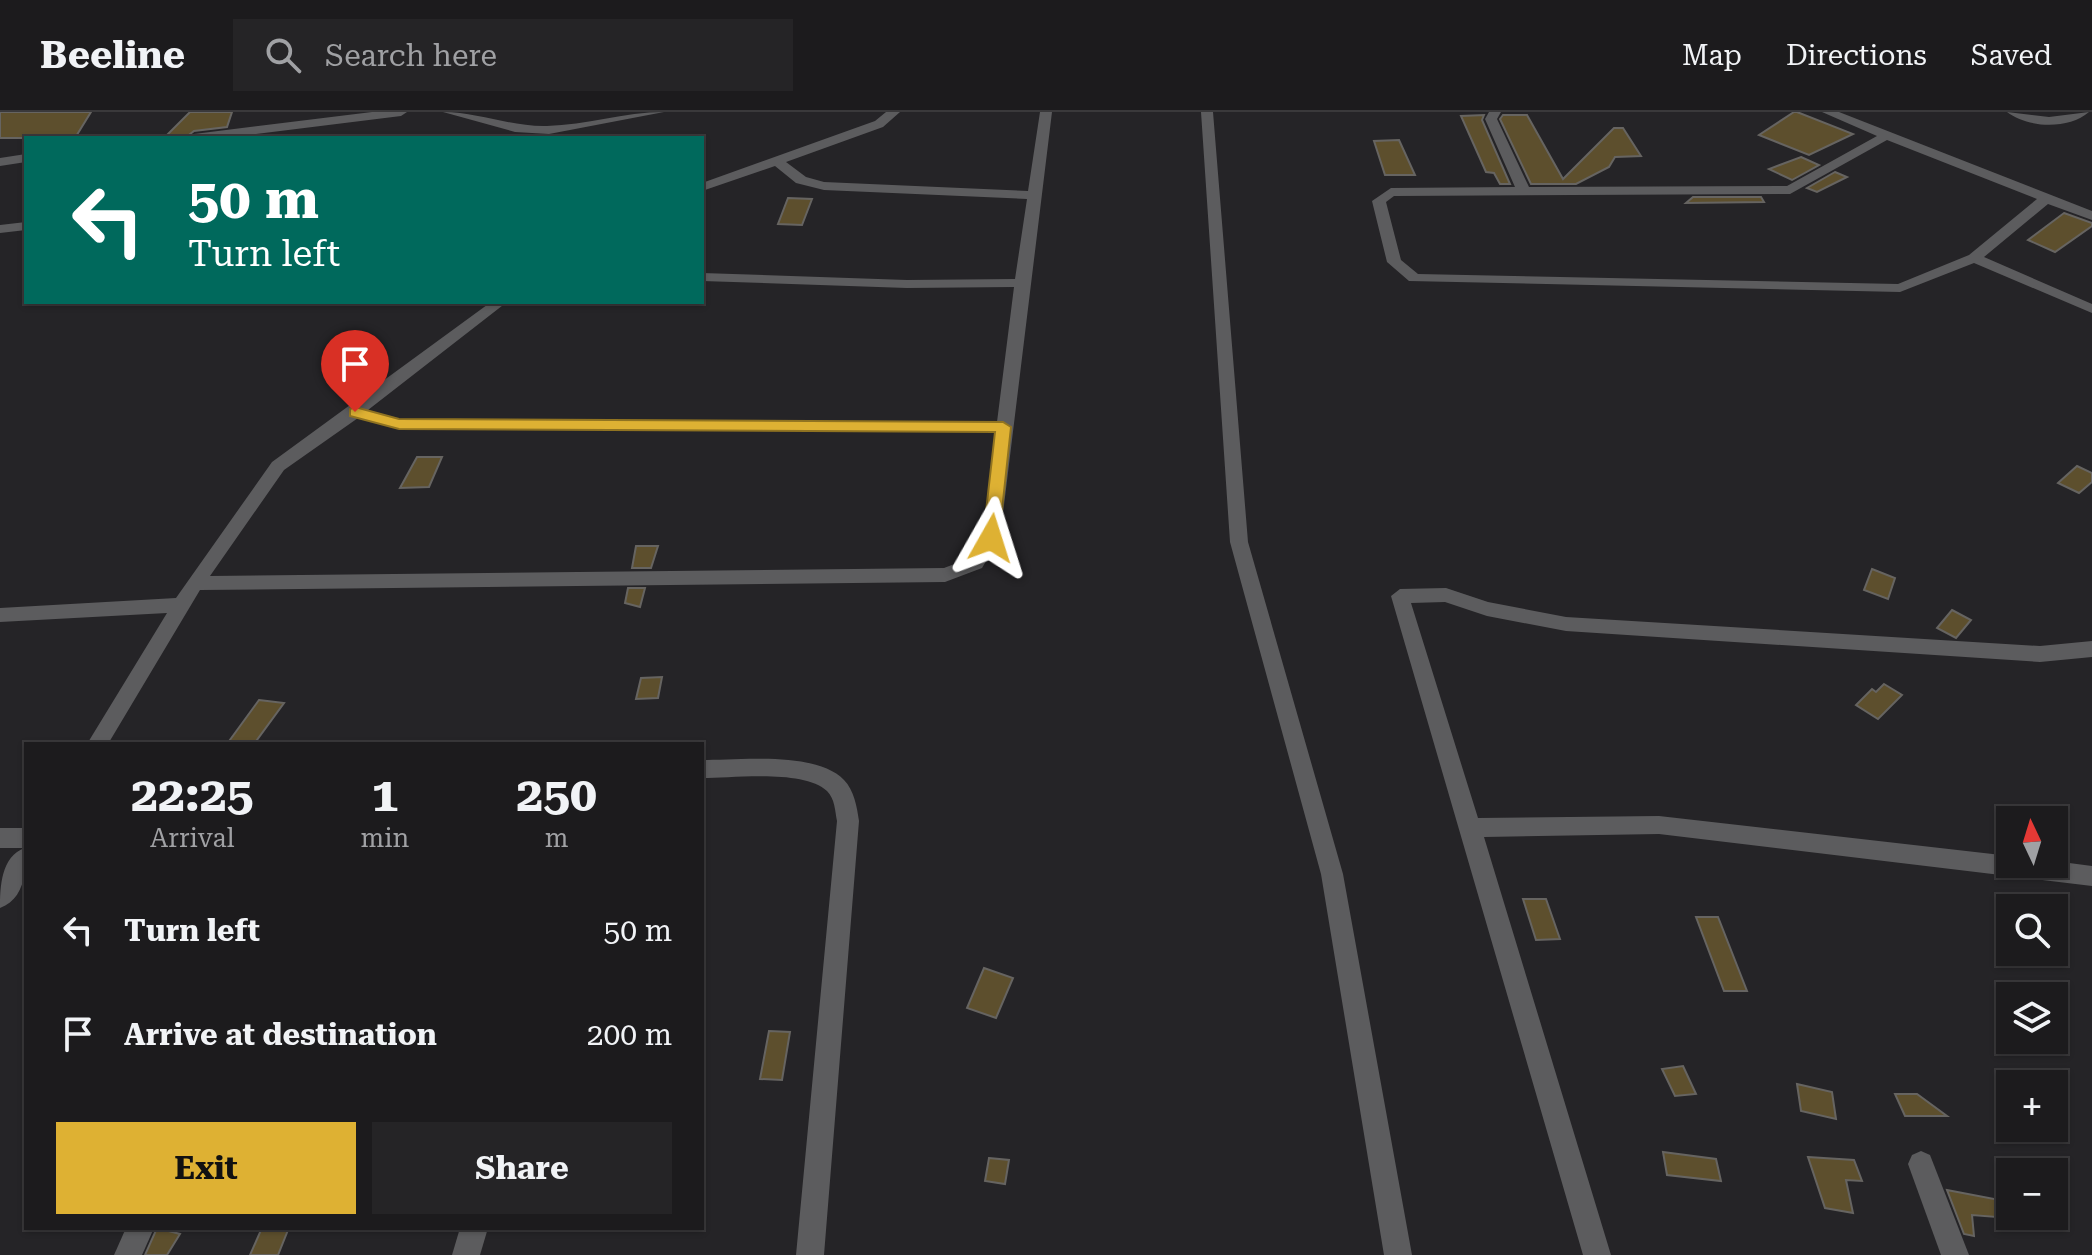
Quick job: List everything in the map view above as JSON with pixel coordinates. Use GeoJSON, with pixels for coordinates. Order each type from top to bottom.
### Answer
{"type":"FeatureCollection","features":[{"type":"Feature","properties":{"kind":"street"},"geometry":{"type":"LineString","coordinates":[[210,136],[401,112]]}},
{"type":"Feature","properties":{"kind":"street"},"geometry":{"type":"LineString","coordinates":[[449,112],[515,128],[549,130],[658,112]]}},
{"type":"Feature","properties":{"kind":"street"},"geometry":{"type":"LineString","coordinates":[[704,186],[879,124],[894,112]]}},
{"type":"Feature","properties":{"kind":"street"},"geometry":{"type":"LineString","coordinates":[[195,583],[945,575],[976,563],[991,538],[1046,112]]}},
{"type":"Feature","properties":{"kind":"street"},"geometry":{"type":"LineString","coordinates":[[1207,112],[1239,542],[1332,874],[1398,1255]]}},
{"type":"Feature","properties":{"kind":"street"},"geometry":{"type":"LineString","coordinates":[[1495,112],[1491,119],[1524,192]]}},
{"type":"Feature","properties":{"kind":"street"},"geometry":{"type":"LineString","coordinates":[[1828,112],[2092,216]]}},
{"type":"Feature","properties":{"kind":"street"},"geometry":{"type":"LineString","coordinates":[[2013,112],[2051,122],[2065,122],[2083,112]]}},
{"type":"Feature","properties":{"kind":"street"},"geometry":{"type":"LineString","coordinates":[[1885,136],[1790,190],[1391,192],[1379,201],[1394,262],[1414,278],[1900,288],[1974,258],[2047,198]]}},
{"type":"Feature","properties":{"kind":"street"},"geometry":{"type":"LineString","coordinates":[[0,162],[24,158]]}},
{"type":"Feature","properties":{"kind":"street"},"geometry":{"type":"LineString","coordinates":[[777,161],[801,180],[824,186],[1035,195]]}},
{"type":"Feature","properties":{"kind":"street"},"geometry":{"type":"LineString","coordinates":[[0,229],[24,226]]}},
{"type":"Feature","properties":{"kind":"street"},"geometry":{"type":"LineString","coordinates":[[1974,258],[2092,309]]}},
{"type":"Feature","properties":{"kind":"street"},"geometry":{"type":"LineString","coordinates":[[704,277],[907,284],[1022,283]]}},
{"type":"Feature","properties":{"kind":"street"},"geometry":{"type":"LineString","coordinates":[[98,742],[195,583],[278,466],[497,304]]}},
{"type":"Feature","properties":{"kind":"street"},"geometry":{"type":"LineString","coordinates":[[355,412],[399,424],[1003,427]]}},
{"type":"Feature","properties":{"kind":"street"},"geometry":{"type":"LineString","coordinates":[[1597,1255],[1400,596],[1446,595],[1487,609],[1566,624],[2040,654],[2092,649]]}},
{"type":"Feature","properties":{"kind":"street"},"geometry":{"type":"LineString","coordinates":[[0,615],[183,605]]}},
{"type":"Feature","properties":{"kind":"street"},"geometry":{"type":"LineString","coordinates":[[704,769],[801,771],[828,778],[843,798],[848,821],[810,1255]]}},
{"type":"Feature","properties":{"kind":"street"},"geometry":{"type":"LineString","coordinates":[[1470,828],[1659,825],[2092,876]]}},
{"type":"Feature","properties":{"kind":"street"},"geometry":{"type":"LineString","coordinates":[[0,838],[24,838]]}},
{"type":"Feature","properties":{"kind":"street"},"geometry":{"type":"LineString","coordinates":[[0,898],[24,860]]}},
{"type":"Feature","properties":{"kind":"street"},"geometry":{"type":"LineString","coordinates":[[1921,1164],[1955,1255]]}},
{"type":"Feature","properties":{"kind":"street"},"geometry":{"type":"LineString","coordinates":[[128,1255],[139,1230]]}},
{"type":"Feature","properties":{"kind":"street"},"geometry":{"type":"LineString","coordinates":[[466,1255],[473,1230]]}},
{"type":"Feature","properties":{"kind":"building"},"geometry":{"type":"Polygon","coordinates":[[[0,112],[91,112],[76,136],[0,138],[0,112]]]}},
{"type":"Feature","properties":{"kind":"building"},"geometry":{"type":"Polygon","coordinates":[[[190,112],[232,112],[227,127],[194,131],[188,136],[166,136],[190,112]]]}},
{"type":"Feature","properties":{"kind":"building"},"geometry":{"type":"Polygon","coordinates":[[[1794,112],[1853,134],[1809,155],[1759,135],[1794,112]]]}},
{"type":"Feature","properties":{"kind":"building"},"geometry":{"type":"Polygon","coordinates":[[[1484,115],[1482,120],[1510,184],[1500,184],[1494,173],[1486,172],[1461,116],[1484,115]]]}},
{"type":"Feature","properties":{"kind":"building"},"geometry":{"type":"Polygon","coordinates":[[[1503,115],[1527,115],[1563,179],[1614,128],[1623,128],[1641,156],[1615,157],[1609,167],[1576,184],[1531,184],[1500,119],[1503,115]]]}},
{"type":"Feature","properties":{"kind":"building"},"geometry":{"type":"Polygon","coordinates":[[[1399,140],[1415,175],[1385,175],[1374,141],[1399,140]]]}},
{"type":"Feature","properties":{"kind":"building"},"geometry":{"type":"Polygon","coordinates":[[[1801,157],[1819,165],[1792,180],[1769,169],[1801,157]]]}},
{"type":"Feature","properties":{"kind":"building"},"geometry":{"type":"Polygon","coordinates":[[[1835,172],[1847,177],[1817,192],[1807,188],[1835,172]]]}},
{"type":"Feature","properties":{"kind":"building"},"geometry":{"type":"Polygon","coordinates":[[[1693,197],[1761,197],[1764,202],[1686,203],[1693,197]]]}},
{"type":"Feature","properties":{"kind":"building"},"geometry":{"type":"Polygon","coordinates":[[[788,198],[812,199],[802,225],[778,224],[788,198]]]}},
{"type":"Feature","properties":{"kind":"building"},"geometry":{"type":"Polygon","coordinates":[[[2064,213],[2092,223],[2092,226],[2055,252],[2028,240],[2064,213]]]}},
{"type":"Feature","properties":{"kind":"building"},"geometry":{"type":"Polygon","coordinates":[[[417,457],[442,457],[429,487],[400,488],[417,457]]]}},
{"type":"Feature","properties":{"kind":"building"},"geometry":{"type":"Polygon","coordinates":[[[2077,466],[2092,473],[2092,482],[2079,493],[2058,483],[2077,466]]]}},
{"type":"Feature","properties":{"kind":"building"},"geometry":{"type":"Polygon","coordinates":[[[636,546],[658,546],[651,568],[632,568],[636,546]]]}},
{"type":"Feature","properties":{"kind":"building"},"geometry":{"type":"Polygon","coordinates":[[[1872,569],[1895,578],[1888,599],[1864,590],[1872,569]]]}},
{"type":"Feature","properties":{"kind":"building"},"geometry":{"type":"Polygon","coordinates":[[[628,588],[645,588],[640,607],[625,603],[628,588]]]}},
{"type":"Feature","properties":{"kind":"building"},"geometry":{"type":"Polygon","coordinates":[[[1952,610],[1971,620],[1956,638],[1937,628],[1952,610]]]}},
{"type":"Feature","properties":{"kind":"building"},"geometry":{"type":"Polygon","coordinates":[[[662,677],[658,698],[636,699],[641,678],[662,677]]]}},
{"type":"Feature","properties":{"kind":"building"},"geometry":{"type":"Polygon","coordinates":[[[1884,684],[1902,695],[1878,719],[1856,705],[1872,689],[1876,692],[1884,684]]]}},
{"type":"Feature","properties":{"kind":"building"},"geometry":{"type":"Polygon","coordinates":[[[259,700],[284,703],[255,742],[228,742],[259,700]]]}},
{"type":"Feature","properties":{"kind":"building"},"geometry":{"type":"Polygon","coordinates":[[[1523,899],[1546,899],[1560,939],[1536,940],[1523,899]]]}},
{"type":"Feature","properties":{"kind":"building"},"geometry":{"type":"Polygon","coordinates":[[[1696,917],[1718,917],[1747,991],[1724,991],[1696,917]]]}},
{"type":"Feature","properties":{"kind":"building"},"geometry":{"type":"Polygon","coordinates":[[[984,968],[1013,978],[996,1018],[967,1008],[984,968]]]}},
{"type":"Feature","properties":{"kind":"building"},"geometry":{"type":"Polygon","coordinates":[[[769,1031],[790,1032],[782,1080],[760,1079],[769,1031]]]}},
{"type":"Feature","properties":{"kind":"building"},"geometry":{"type":"Polygon","coordinates":[[[1683,1066],[1696,1094],[1675,1096],[1662,1069],[1683,1066]]]}},
{"type":"Feature","properties":{"kind":"building"},"geometry":{"type":"Polygon","coordinates":[[[1797,1084],[1832,1092],[1836,1119],[1801,1111],[1797,1084]]]}},
{"type":"Feature","properties":{"kind":"building"},"geometry":{"type":"Polygon","coordinates":[[[1895,1094],[1917,1094],[1947,1116],[1905,1116],[1895,1094]]]}},
{"type":"Feature","properties":{"kind":"building"},"geometry":{"type":"Polygon","coordinates":[[[1663,1152],[1716,1159],[1721,1181],[1667,1175],[1663,1152]]]}},
{"type":"Feature","properties":{"kind":"building"},"geometry":{"type":"Polygon","coordinates":[[[1808,1157],[1854,1160],[1862,1181],[1846,1180],[1853,1213],[1825,1208],[1808,1157]]]}},
{"type":"Feature","properties":{"kind":"building"},"geometry":{"type":"Polygon","coordinates":[[[989,1158],[1009,1160],[1005,1184],[985,1181],[989,1158]]]}},
{"type":"Feature","properties":{"kind":"building"},"geometry":{"type":"Polygon","coordinates":[[[1947,1190],[1996,1199],[1996,1217],[1972,1215],[1974,1236],[1964,1234],[1947,1190]]]}},
{"type":"Feature","properties":{"kind":"building"},"geometry":{"type":"Polygon","coordinates":[[[156,1230],[180,1234],[167,1255],[145,1255],[156,1230]]]}},
{"type":"Feature","properties":{"kind":"building"},"geometry":{"type":"Polygon","coordinates":[[[261,1230],[288,1230],[278,1255],[250,1255],[261,1230]]]}},
{"type":"Feature","properties":{"kind":"route"},"geometry":{"type":"LineString","coordinates":[[355,412],[399,424],[709,428],[1003,427],[991,538]]}}]}
